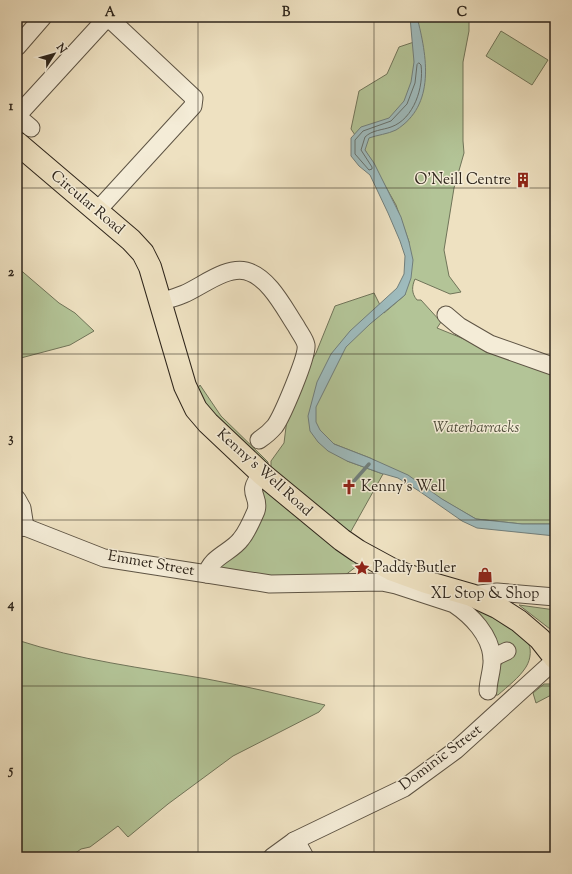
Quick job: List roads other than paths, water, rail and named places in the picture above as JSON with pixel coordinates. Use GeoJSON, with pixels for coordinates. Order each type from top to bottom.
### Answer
{"type":"FeatureCollection","features":[{"type":"Feature","properties":{"kind":"main road","name":"Circular Road"},"geometry":{"type":"LineString","coordinates":[[24,136],[97,211],[131,240],[143,253],[150,267]]}},
{"type":"Feature","properties":{"kind":"main road","name":"Kenny's Well Road"},"geometry":{"type":"LineString","coordinates":[[150,267],[184,386],[196,409],[208,422],[262,474],[342,540],[375,562],[393,570],[426,582],[471,595],[497,607],[519,621],[540,639],[554,662]]}},
{"type":"Feature","properties":{"kind":"street"},"geometry":{"type":"LineString","coordinates":[[17,46],[43,17]]}},
{"type":"Feature","properties":{"kind":"street"},"geometry":{"type":"LineString","coordinates":[[24,136],[17,116],[104,21],[112,21],[194,98],[193,106],[97,211]]}},
{"type":"Feature","properties":{"kind":"street"},"geometry":{"type":"LineString","coordinates":[[161,302],[184,294],[216,276],[232,272],[245,271],[257,276],[274,292],[306,344],[304,360],[285,409],[276,425],[269,433],[259,440]]}},
{"type":"Feature","properties":{"kind":"street"},"geometry":{"type":"LineString","coordinates":[[446,315],[459,326],[490,344],[555,367]]}},
{"type":"Feature","properties":{"kind":"street","name":"Emmet Street"},"geometry":{"type":"LineString","coordinates":[[21,528],[104,558],[207,574],[208,569],[213,562],[241,539],[256,510],[253,490],[255,482],[262,474]]}},
{"type":"Feature","properties":{"kind":"street"},"geometry":{"type":"LineString","coordinates":[[17,499],[22,508],[21,528]]}},
{"type":"Feature","properties":{"kind":"street"},"geometry":{"type":"LineString","coordinates":[[207,574],[270,584],[382,582],[396,585],[454,604],[482,630],[490,646],[499,655],[488,691]]}},
{"type":"Feature","properties":{"kind":"street","name":"Kenny's Well Road"},"geometry":{"type":"LineString","coordinates":[[471,595],[497,592],[555,598]]}},
{"type":"Feature","properties":{"kind":"street","name":"Dominic Street"},"geometry":{"type":"LineString","coordinates":[[272,857],[294,841],[404,788],[456,750],[554,662]]}},
{"type":"Feature","properties":{"kind":"street"},"geometry":{"type":"LineString","coordinates":[[294,841],[305,857]]}},
{"type":"Feature","properties":{"kind":"water"},"geometry":{"type":"Polygon","coordinates":[[[410,17],[417,17],[424,48],[425,79],[423,94],[418,107],[409,120],[390,133],[369,138],[365,150],[374,163],[401,217],[413,260],[411,278],[405,295],[370,324],[346,347],[316,407],[316,422],[320,430],[334,444],[408,475],[442,499],[476,519],[522,524],[555,524],[555,536],[477,528],[462,521],[398,478],[347,461],[328,451],[318,442],[310,431],[308,416],[317,382],[331,354],[350,331],[397,288],[404,274],[405,256],[400,241],[370,175],[359,166],[351,156],[351,138],[361,127],[389,118],[404,101],[411,82],[414,62],[410,17]]]}},
{"type":"Feature","properties":{"kind":"waterway"},"geometry":{"type":"LineString","coordinates":[[354,481],[369,464]]}},
{"type":"Feature","properties":{"kind":"place","name":"O'Neill Centre"},"geometry":{"type":"Point","coordinates":[523,180]}},
{"type":"Feature","properties":{"kind":"place","name":"Kenny's Well"},"geometry":{"type":"Point","coordinates":[349,487]}},
{"type":"Feature","properties":{"kind":"place","name":"Paddy Butler"},"geometry":{"type":"Point","coordinates":[362,568]}},
{"type":"Feature","properties":{"kind":"place","name":"XL Stop & Shop"},"geometry":{"type":"Point","coordinates":[485,575]}},
{"type":"Feature","properties":{"kind":"park label","name":"Waterbarracks"},"geometry":{"type":"Point","coordinates":[476,428]}}]}
